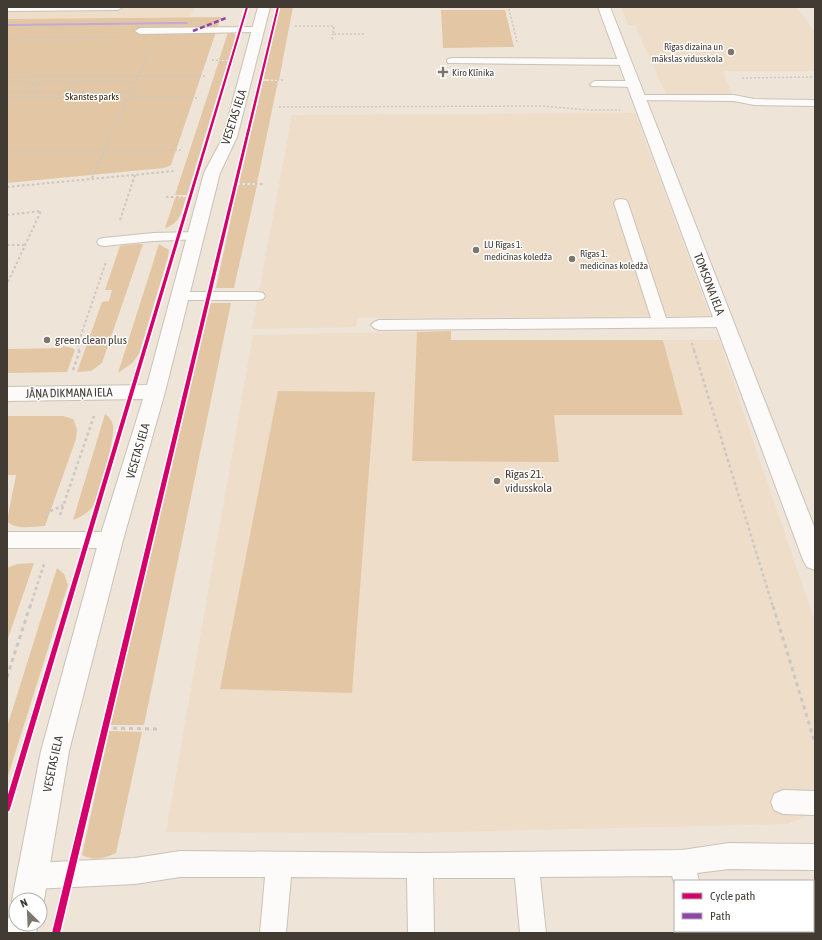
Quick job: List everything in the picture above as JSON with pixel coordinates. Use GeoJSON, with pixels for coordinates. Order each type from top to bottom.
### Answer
{"type":"FeatureCollection","features":[{"type":"Feature","properties":{"kind":"street","name":"VESETAS IELA"},"geometry":{"type":"LineString","coordinates":[[30,892],[55,751],[112,540],[155,392],[212,173],[230,137],[264,7]]}},
{"type":"Feature","properties":{"kind":"street","name":"TOMSONA IELA"},"geometry":{"type":"LineString","coordinates":[[604,7],[724,322],[810,533],[815,560]]}},
{"type":"Feature","properties":{"kind":"street","name":"JĀŅA DIKMAŅA IELA"},"geometry":{"type":"LineString","coordinates":[[7,394],[155,392]]}},
{"type":"Feature","properties":{"kind":"lane"},"geometry":{"type":"LineString","coordinates":[[13,8],[118,7]]}},
{"type":"Feature","properties":{"kind":"lane"},"geometry":{"type":"LineString","coordinates":[[140,31],[259,30]]}},
{"type":"Feature","properties":{"kind":"lane"},"geometry":{"type":"LineString","coordinates":[[452,62],[626,62]]}},
{"type":"Feature","properties":{"kind":"lane"},"geometry":{"type":"LineString","coordinates":[[595,84],[639,98],[734,98],[754,102],[815,102]]}},
{"type":"Feature","properties":{"kind":"lane"},"geometry":{"type":"LineString","coordinates":[[621,203],[660,322]]}},
{"type":"Feature","properties":{"kind":"lane"},"geometry":{"type":"LineString","coordinates":[[104,242],[153,237],[196,236]]}},
{"type":"Feature","properties":{"kind":"lane"},"geometry":{"type":"LineString","coordinates":[[180,296],[258,296]]}},
{"type":"Feature","properties":{"kind":"lane"},"geometry":{"type":"LineString","coordinates":[[379,325],[724,322]]}},
{"type":"Feature","properties":{"kind":"lane"},"geometry":{"type":"LineString","coordinates":[[7,540],[112,540]]}},
{"type":"Feature","properties":{"kind":"lane"},"geometry":{"type":"LineString","coordinates":[[783,802],[815,803]]}},
{"type":"Feature","properties":{"kind":"lane"},"geometry":{"type":"LineString","coordinates":[[33,876],[135,872],[180,864],[420,866],[526,864],[684,872],[729,856],[815,857]]}},
{"type":"Feature","properties":{"kind":"lane"},"geometry":{"type":"LineString","coordinates":[[273,933],[279,864]]}},
{"type":"Feature","properties":{"kind":"lane"},"geometry":{"type":"LineString","coordinates":[[526,864],[533,933]]}},
{"type":"Feature","properties":{"kind":"lane"},"geometry":{"type":"LineString","coordinates":[[420,866],[421,933]]}},
{"type":"Feature","properties":{"kind":"path"},"geometry":{"type":"LineString","coordinates":[[509,9],[518,48]]}},
{"type":"Feature","properties":{"kind":"path"},"geometry":{"type":"LineString","coordinates":[[332,39],[334,22]]}},
{"type":"Feature","properties":{"kind":"path"},"geometry":{"type":"LineString","coordinates":[[295,26],[334,26]]}},
{"type":"Feature","properties":{"kind":"path"},"geometry":{"type":"LineString","coordinates":[[333,34],[364,34]]}},
{"type":"Feature","properties":{"kind":"path"},"geometry":{"type":"LineString","coordinates":[[7,38],[120,37]]}},
{"type":"Feature","properties":{"kind":"path"},"geometry":{"type":"LineString","coordinates":[[7,45],[12,38]]}},
{"type":"Feature","properties":{"kind":"path"},"geometry":{"type":"LineString","coordinates":[[92,179],[150,50]]}},
{"type":"Feature","properties":{"kind":"path"},"geometry":{"type":"LineString","coordinates":[[212,60],[231,61],[229,68]]}},
{"type":"Feature","properties":{"kind":"path"},"geometry":{"type":"LineString","coordinates":[[7,77],[206,76]]}},
{"type":"Feature","properties":{"kind":"path"},"geometry":{"type":"LineString","coordinates":[[7,82],[11,77]]}},
{"type":"Feature","properties":{"kind":"path"},"geometry":{"type":"LineString","coordinates":[[28,82],[31,77]]}},
{"type":"Feature","properties":{"kind":"path"},"geometry":{"type":"LineString","coordinates":[[45,82],[48,77]]}},
{"type":"Feature","properties":{"kind":"path"},"geometry":{"type":"LineString","coordinates":[[67,82],[70,77]]}},
{"type":"Feature","properties":{"kind":"path"},"geometry":{"type":"LineString","coordinates":[[94,82],[96,77]]}},
{"type":"Feature","properties":{"kind":"path"},"geometry":{"type":"LineString","coordinates":[[748,101],[734,78],[815,77]]}},
{"type":"Feature","properties":{"kind":"path"},"geometry":{"type":"LineString","coordinates":[[267,80],[285,80]]}},
{"type":"Feature","properties":{"kind":"path"},"geometry":{"type":"LineString","coordinates":[[7,82],[135,82]]}},
{"type":"Feature","properties":{"kind":"path"},"geometry":{"type":"LineString","coordinates":[[28,92],[34,82]]}},
{"type":"Feature","properties":{"kind":"path"},"geometry":{"type":"LineString","coordinates":[[33,92],[39,82]]}},
{"type":"Feature","properties":{"kind":"path"},"geometry":{"type":"LineString","coordinates":[[67,92],[72,82]]}},
{"type":"Feature","properties":{"kind":"path"},"geometry":{"type":"LineString","coordinates":[[73,92],[78,82]]}},
{"type":"Feature","properties":{"kind":"path"},"geometry":{"type":"LineString","coordinates":[[7,92],[131,92]]}},
{"type":"Feature","properties":{"kind":"path"},"geometry":{"type":"LineString","coordinates":[[18,98],[22,92]]}},
{"type":"Feature","properties":{"kind":"path"},"geometry":{"type":"LineString","coordinates":[[36,98],[39,92]]}},
{"type":"Feature","properties":{"kind":"path"},"geometry":{"type":"LineString","coordinates":[[58,98],[61,92]]}},
{"type":"Feature","properties":{"kind":"path"},"geometry":{"type":"LineString","coordinates":[[86,97],[88,92]]}},
{"type":"Feature","properties":{"kind":"path"},"geometry":{"type":"LineString","coordinates":[[7,98],[199,98]]}},
{"type":"Feature","properties":{"kind":"path"},"geometry":{"type":"LineString","coordinates":[[280,107],[542,106],[590,110],[639,98]]}},
{"type":"Feature","properties":{"kind":"path"},"geometry":{"type":"LineString","coordinates":[[7,151],[182,150]]}},
{"type":"Feature","properties":{"kind":"path"},"geometry":{"type":"LineString","coordinates":[[7,186],[175,171]]}},
{"type":"Feature","properties":{"kind":"path"},"geometry":{"type":"LineString","coordinates":[[237,176],[234,187],[264,184]]}},
{"type":"Feature","properties":{"kind":"path"},"geometry":{"type":"LineString","coordinates":[[166,197],[184,196]]}},
{"type":"Feature","properties":{"kind":"path"},"geometry":{"type":"LineString","coordinates":[[7,215],[41,211],[7,284]]}},
{"type":"Feature","properties":{"kind":"path"},"geometry":{"type":"LineString","coordinates":[[7,246],[25,245]]}},
{"type":"Feature","properties":{"kind":"path"},"geometry":{"type":"LineString","coordinates":[[685,322],[815,743]]}},
{"type":"Feature","properties":{"kind":"path"},"geometry":{"type":"LineString","coordinates":[[59,519],[96,410]]}},
{"type":"Feature","properties":{"kind":"path"},"geometry":{"type":"LineString","coordinates":[[7,677],[44,563]]}},
{"type":"Feature","properties":{"kind":"path"},"geometry":{"type":"LineString","coordinates":[[103,736],[107,721]]}},
{"type":"Feature","properties":{"kind":"path"},"geometry":{"type":"LineString","coordinates":[[105,728],[157,729]]}},
{"type":"Feature","properties":{"kind":"shaded area"},"geometry":{"type":"Polygon","coordinates":[[[7,7],[195,7],[190,17],[7,19],[7,7]]]}},
{"type":"Feature","properties":{"kind":"shaded area","name":"Rīgas dizaina un mākslas vidusskola"},"geometry":{"type":"Polygon","coordinates":[[[621,7],[796,7],[815,32],[815,71],[722,71],[733,95],[666,94],[635,25],[628,25],[621,7]]]}},
{"type":"Feature","properties":{"kind":"shaded area","name":"LU Rīgas 1. medicīnas koledža"},"geometry":{"type":"Polygon","coordinates":[[[635,113],[710,316],[357,318],[356,327],[252,329],[292,115],[635,113]]]}},
{"type":"Feature","properties":{"kind":"shaded area","name":"Rīgas 21. vidusskola"},"geometry":{"type":"Polygon","coordinates":[[[451,331],[451,340],[719,340],[815,622],[815,812],[788,824],[404,833],[166,832],[253,335],[451,331]]]}},
{"type":"Feature","properties":{"kind":"green space"},"geometry":{"type":"Polygon","coordinates":[[[279,7],[293,7],[279,80],[263,79],[279,7]]]}},
{"type":"Feature","properties":{"kind":"green space"},"geometry":{"type":"Polygon","coordinates":[[[441,10],[505,10],[514,47],[443,48],[441,10]]]}},
{"type":"Feature","properties":{"kind":"green space","name":"Skanstes parks"},"geometry":{"type":"Polygon","coordinates":[[[221,17],[171,165],[164,168],[7,183],[7,19],[221,17]]]}},
{"type":"Feature","properties":{"kind":"green space"},"geometry":{"type":"Polygon","coordinates":[[[228,32],[232,32],[236,35],[229,60],[219,60],[228,32]]]}},
{"type":"Feature","properties":{"kind":"green space"},"geometry":{"type":"Polygon","coordinates":[[[219,61],[228,61],[187,195],[175,195],[219,61]]]}},
{"type":"Feature","properties":{"kind":"green space"},"geometry":{"type":"Polygon","coordinates":[[[263,81],[278,81],[257,183],[239,183],[263,81]]]}},
{"type":"Feature","properties":{"kind":"green space"},"geometry":{"type":"Polygon","coordinates":[[[238,185],[257,185],[234,288],[216,288],[238,185]]]}},
{"type":"Feature","properties":{"kind":"green space"},"geometry":{"type":"Polygon","coordinates":[[[186,197],[180,216],[174,223],[165,228],[175,198],[186,197]]]}},
{"type":"Feature","properties":{"kind":"green space"},"geometry":{"type":"Polygon","coordinates":[[[143,244],[102,363],[91,371],[77,372],[102,302],[109,301],[112,290],[105,290],[120,246],[143,244]]]}},
{"type":"Feature","properties":{"kind":"green space"},"geometry":{"type":"Polygon","coordinates":[[[159,244],[169,250],[168,257],[139,354],[132,363],[118,373],[159,244]]]}},
{"type":"Feature","properties":{"kind":"green space"},"geometry":{"type":"Polygon","coordinates":[[[211,303],[231,303],[144,725],[110,725],[209,306],[211,303]]]}},
{"type":"Feature","properties":{"kind":"green space"},"geometry":{"type":"Polygon","coordinates":[[[451,331],[451,340],[663,340],[683,415],[554,415],[559,462],[412,461],[417,332],[451,331]]]}},
{"type":"Feature","properties":{"kind":"green space"},"geometry":{"type":"Polygon","coordinates":[[[63,346],[75,350],[67,372],[7,373],[7,349],[62,348],[63,346]]]}},
{"type":"Feature","properties":{"kind":"green space"},"geometry":{"type":"Polygon","coordinates":[[[278,391],[375,392],[352,693],[220,689],[278,391]]]}},
{"type":"Feature","properties":{"kind":"green space"},"geometry":{"type":"Polygon","coordinates":[[[105,414],[112,422],[113,432],[103,480],[93,506],[79,518],[73,520],[105,414]]]}},
{"type":"Feature","properties":{"kind":"green space"},"geometry":{"type":"Polygon","coordinates":[[[7,416],[63,416],[73,419],[77,429],[76,439],[45,526],[20,527],[7,521],[16,475],[7,475],[7,416]]]}},
{"type":"Feature","properties":{"kind":"green space"},"geometry":{"type":"Polygon","coordinates":[[[34,563],[7,641],[7,568],[17,564],[34,563]]]}},
{"type":"Feature","properties":{"kind":"green space"},"geometry":{"type":"Polygon","coordinates":[[[57,568],[64,574],[68,585],[7,779],[7,727],[57,568]]]}},
{"type":"Feature","properties":{"kind":"green space"},"geometry":{"type":"Polygon","coordinates":[[[109,731],[142,732],[116,853],[107,857],[95,859],[82,855],[109,731]]]}},
{"type":"Feature","properties":{"kind":"waterway"},"geometry":{"type":"LineString","coordinates":[[7,25],[186,23]]}},
{"type":"Feature","properties":{"kind":"marked path"},"geometry":{"type":"LineString","coordinates":[[193,31],[226,18]]}},
{"type":"Feature","properties":{"kind":"cycle path"},"geometry":{"type":"LineString","coordinates":[[7,809],[247,7]]}},
{"type":"Feature","properties":{"kind":"cycle path"},"geometry":{"type":"LineString","coordinates":[[56,933],[278,7]]}},
{"type":"Feature","properties":{"kind":"place","name":"Rīgas dizaina un mākslas vidusskola"},"geometry":{"type":"Point","coordinates":[731,52]}},
{"type":"Feature","properties":{"kind":"place","name":"Kiro Klīnika"},"geometry":{"type":"Point","coordinates":[443,72]}},
{"type":"Feature","properties":{"kind":"place","name":"LU Rīgas 1. medicīnas koledža"},"geometry":{"type":"Point","coordinates":[476,250]}},
{"type":"Feature","properties":{"kind":"place","name":"Rīgas 1. medicīnas koledža"},"geometry":{"type":"Point","coordinates":[572,259]}},
{"type":"Feature","properties":{"kind":"place","name":"green clean plus"},"geometry":{"type":"Point","coordinates":[47,340]}},
{"type":"Feature","properties":{"kind":"place","name":"Rīgas 21. vidusskola"},"geometry":{"type":"Point","coordinates":[497,481]}}]}
